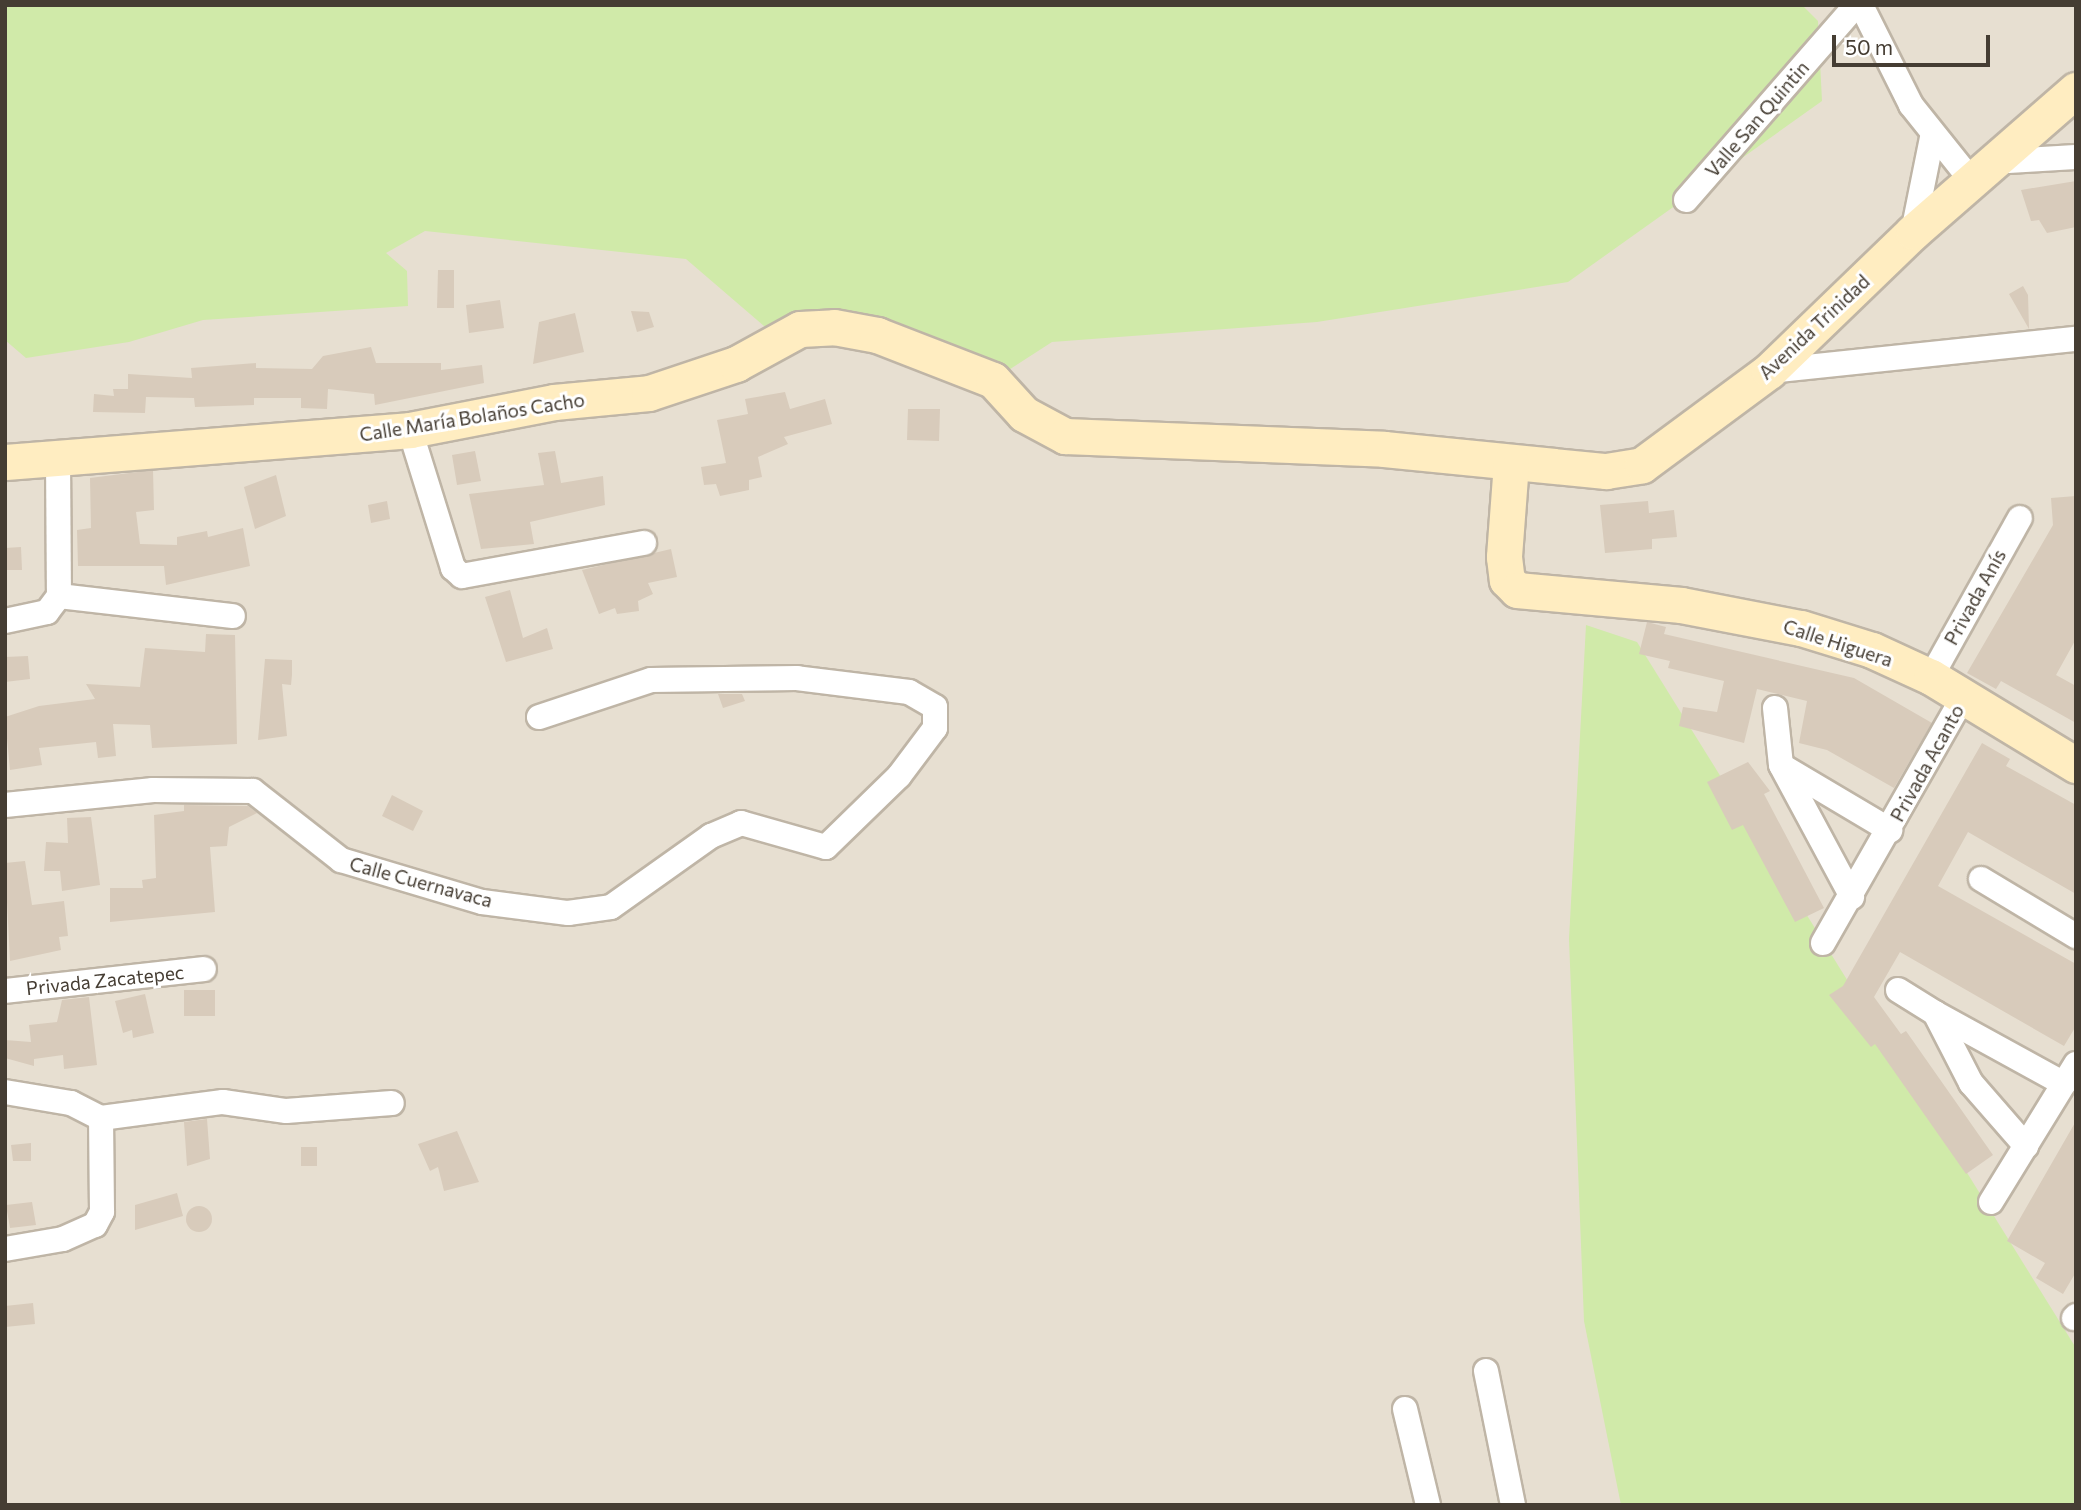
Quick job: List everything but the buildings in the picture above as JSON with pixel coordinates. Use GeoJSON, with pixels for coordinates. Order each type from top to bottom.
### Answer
{"type":"FeatureCollection","features":[{"type":"Feature","properties":{"kind":"street"},"geometry":{"type":"LineString","coordinates":[[1858,5],[1932,138],[1981,171],[2076,157]]}},
{"type":"Feature","properties":{"kind":"street","name":"Valle San Quintin"},"geometry":{"type":"LineString","coordinates":[[1686,201],[1858,5]]}},
{"type":"Feature","properties":{"kind":"street","name":"Avenida Trinidad"},"geometry":{"type":"LineString","coordinates":[[800,329],[877,335],[993,380],[1024,414],[1065,436],[1384,449],[1606,471],[1642,465],[1769,371],[1913,232],[2076,90]]}},
{"type":"Feature","properties":{"kind":"street"},"geometry":{"type":"LineString","coordinates":[[1913,232],[1932,138]]}},
{"type":"Feature","properties":{"kind":"street","name":"Calle María Bolaños Cacho"},"geometry":{"type":"LineString","coordinates":[[5,462],[410,430],[689,383],[800,329]]}},
{"type":"Feature","properties":{"kind":"street"},"geometry":{"type":"LineString","coordinates":[[1769,371],[2076,339]]}},
{"type":"Feature","properties":{"kind":"street"},"geometry":{"type":"LineString","coordinates":[[410,430],[453,568],[462,576],[644,544]]}},
{"type":"Feature","properties":{"kind":"street"},"geometry":{"type":"LineString","coordinates":[[5,621],[47,612],[59,596],[58,457]]}},
{"type":"Feature","properties":{"kind":"street","name":"Calle Higuera"},"geometry":{"type":"LineString","coordinates":[[1511,463],[1504,557],[1507,580],[1531,594],[1681,605],[1801,628],[1872,650],[1931,677],[2076,765]]}},
{"type":"Feature","properties":{"kind":"street","name":"Privada Anís"},"geometry":{"type":"LineString","coordinates":[[1931,677],[2020,518]]}},
{"type":"Feature","properties":{"kind":"street"},"geometry":{"type":"LineString","coordinates":[[59,596],[233,616]]}},
{"type":"Feature","properties":{"kind":"street","name":"Calle Cuernavaca"},"geometry":{"type":"LineString","coordinates":[[5,805],[153,790],[253,792],[341,860],[482,902],[568,913],[611,906],[711,836],[741,823],[826,847],[899,776],[935,728],[935,708],[909,692],[797,678],[651,680],[539,717]]}},
{"type":"Feature","properties":{"kind":"street","name":"Privada Acanto"},"geometry":{"type":"LineString","coordinates":[[1823,943],[1852,897],[1964,696]]}},
{"type":"Feature","properties":{"kind":"street"},"geometry":{"type":"LineString","coordinates":[[1775,708],[1780,765],[1852,897]]}},
{"type":"Feature","properties":{"kind":"street","name":"Privada Acanto"},"geometry":{"type":"LineString","coordinates":[[1780,765],[1890,830]]}},
{"type":"Feature","properties":{"kind":"street"},"geometry":{"type":"LineString","coordinates":[[1981,879],[2076,936]]}},
{"type":"Feature","properties":{"kind":"street","name":"Privada Zacatepec"},"geometry":{"type":"LineString","coordinates":[[5,991],[204,969]]}},
{"type":"Feature","properties":{"kind":"street"},"geometry":{"type":"LineString","coordinates":[[1898,990],[1935,1013],[2070,1074],[1991,1202]]}},
{"type":"Feature","properties":{"kind":"street"},"geometry":{"type":"LineString","coordinates":[[1935,1013],[1971,1083],[2026,1146]]}},
{"type":"Feature","properties":{"kind":"street"},"geometry":{"type":"LineString","coordinates":[[5,1092],[71,1103],[101,1118],[223,1102],[286,1111],[392,1103]]}},
{"type":"Feature","properties":{"kind":"street"},"geometry":{"type":"LineString","coordinates":[[5,1249],[84,1233],[95,1225],[102,1212],[101,1118]]}},
{"type":"Feature","properties":{"kind":"street"},"geometry":{"type":"LineString","coordinates":[[1486,1371],[1513,1505]]}},
{"type":"Feature","properties":{"kind":"street"},"geometry":{"type":"LineString","coordinates":[[1405,1409],[1427,1505]]}},
{"type":"Feature","properties":{"kind":"shaded area"},"geometry":{"type":"Polygon","coordinates":[[[5,5],[2076,5],[2076,1505],[5,1505],[5,5]]]}},
{"type":"Feature","properties":{"kind":"green space"},"geometry":{"type":"Polygon","coordinates":[[[5,5],[1802,5],[1818,21],[1822,101],[1568,282],[1317,322],[1052,342],[993,380],[877,335],[778,338],[686,259],[425,231],[386,253],[407,271],[408,306],[203,320],[129,342],[26,358],[5,340],[5,5]]]}},
{"type":"Feature","properties":{"kind":"green space"},"geometry":{"type":"Polygon","coordinates":[[[1586,625],[1637,642],[2076,1348],[2076,1505],[1621,1505],[1584,1321],[1569,939],[1586,625]]]}}]}
